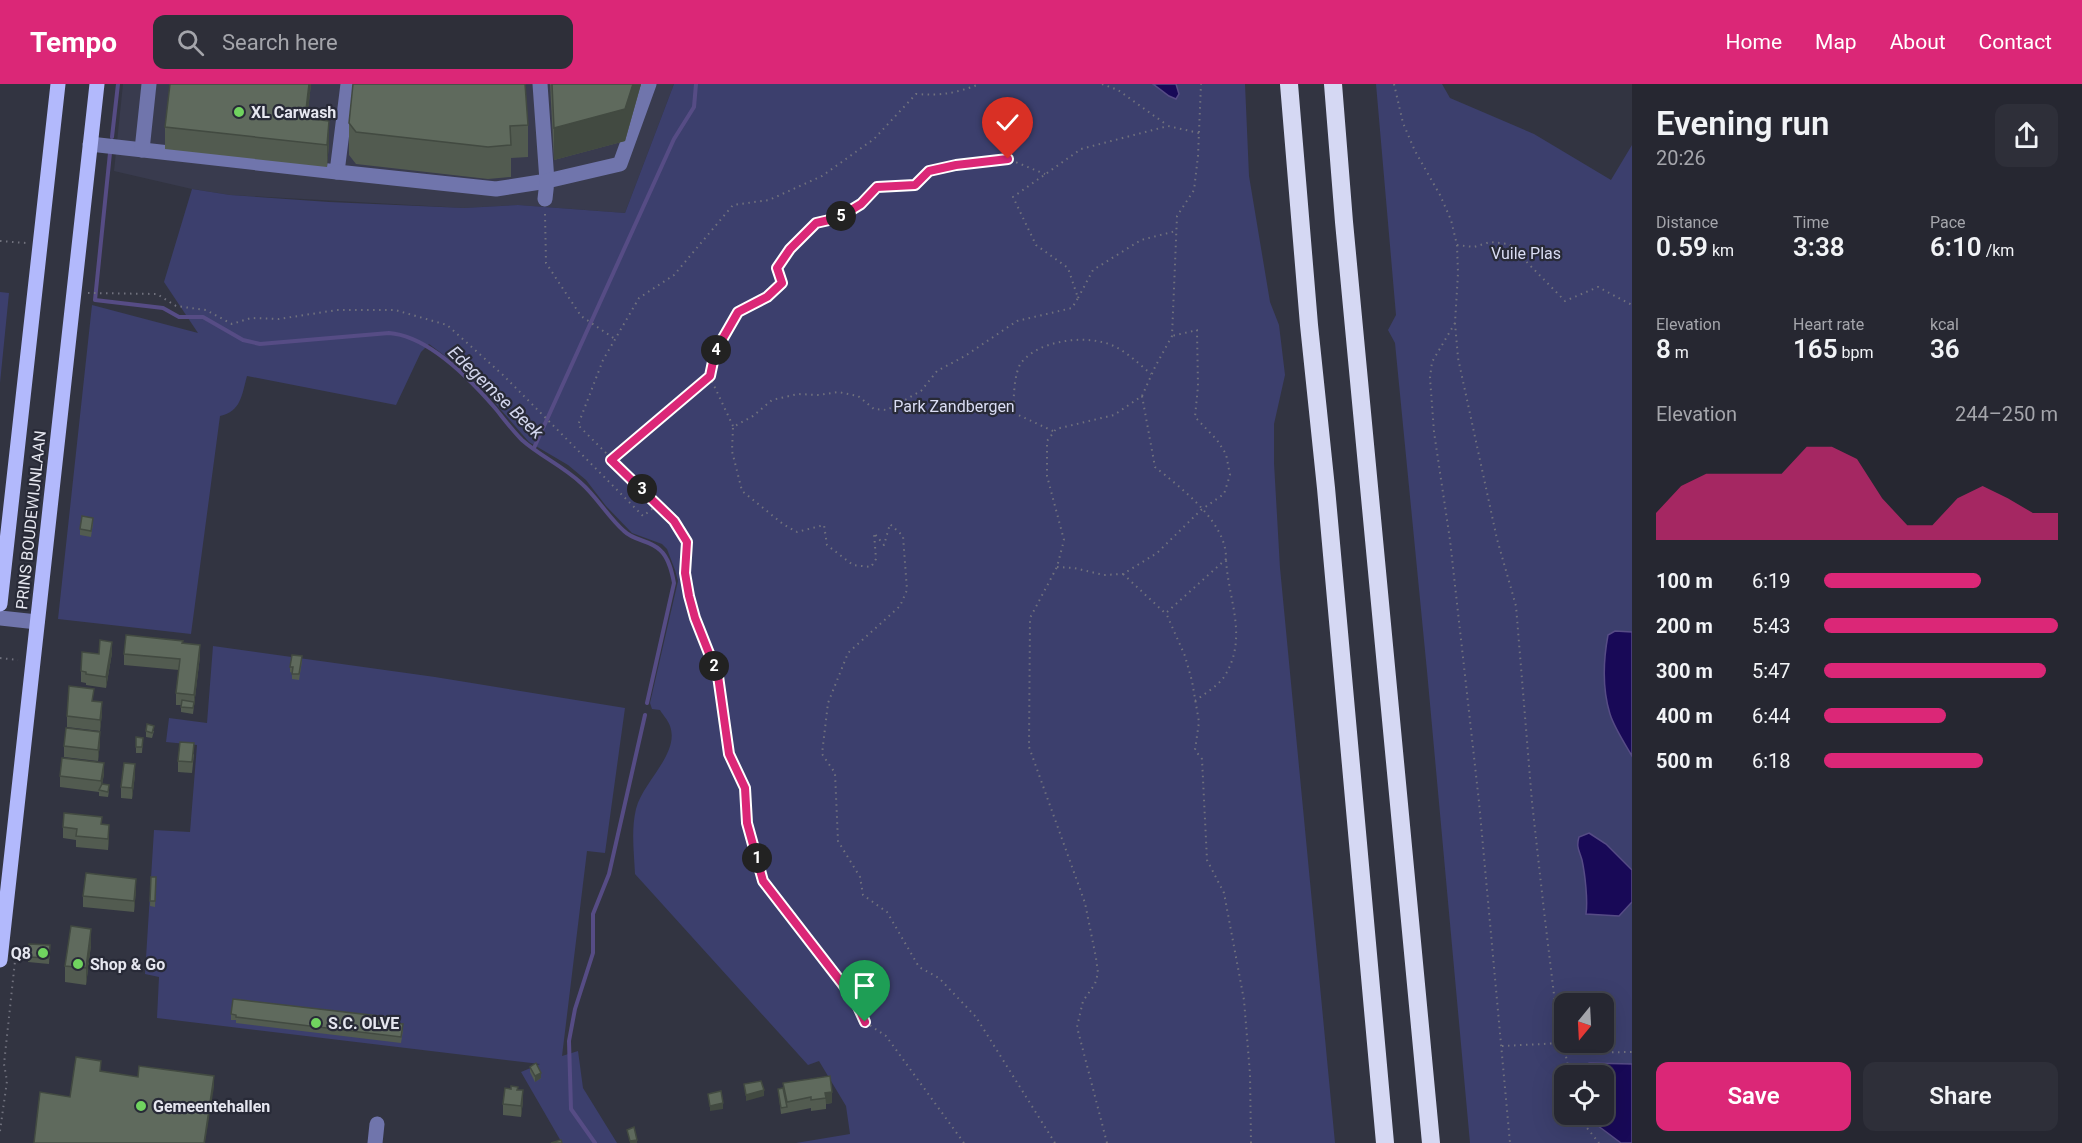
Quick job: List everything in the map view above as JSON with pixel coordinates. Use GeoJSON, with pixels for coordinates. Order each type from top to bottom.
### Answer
{"type":"FeatureCollection","features":[{"type":"Feature","properties":{"kind":"highway"},"geometry":{"type":"LineString","coordinates":[[1289,84],[1308,325],[1326,488],[1385,1143]]}},
{"type":"Feature","properties":{"kind":"highway"},"geometry":{"type":"LineString","coordinates":[[1333,84],[1431,1143]]}},
{"type":"Feature","properties":{"kind":"main road","name":"PRINS BOUDEWIJNLAAN"},"geometry":{"type":"LineString","coordinates":[[0,604],[58,84]]}},
{"type":"Feature","properties":{"kind":"main road","name":"PRINS BOUDEWIJNLAAN"},"geometry":{"type":"LineString","coordinates":[[8,959],[38,622],[97,84]]}},
{"type":"Feature","properties":{"kind":"street"},"geometry":{"type":"LineString","coordinates":[[142,150],[149,84]]}},
{"type":"Feature","properties":{"kind":"street"},"geometry":{"type":"LineString","coordinates":[[337,172],[348,84]]}},
{"type":"Feature","properties":{"kind":"street"},"geometry":{"type":"LineString","coordinates":[[540,84],[547,181],[545,199]]}},
{"type":"Feature","properties":{"kind":"street"},"geometry":{"type":"LineString","coordinates":[[90,144],[496,189],[547,181],[620,164],[649,84]]}},
{"type":"Feature","properties":{"kind":"street"},"geometry":{"type":"LineString","coordinates":[[0,618],[38,622]]}},
{"type":"Feature","properties":{"kind":"street"},"geometry":{"type":"LineString","coordinates":[[375,1143],[377,1124]]}},
{"type":"Feature","properties":{"kind":"path"},"geometry":{"type":"LineString","coordinates":[[964,1143],[886,1036],[865,1022],[855,1000],[763,881],[747,823],[745,788],[729,754],[718,676],[695,618],[689,596],[685,573],[687,542],[674,521],[578,425],[603,360],[639,298],[674,275],[733,205],[769,200],[822,176],[874,139],[916,94],[938,96],[980,84]]}},
{"type":"Feature","properties":{"kind":"path"},"geometry":{"type":"LineString","coordinates":[[1101,84],[1118,90],[1168,126],[1199,132]]}},
{"type":"Feature","properties":{"kind":"path"},"geometry":{"type":"LineString","coordinates":[[1194,702],[1223,678],[1233,657],[1238,637],[1235,610],[1227,579],[1226,546],[1219,532],[1188,494],[1155,467],[1142,396],[1172,336],[1177,216],[1194,190],[1201,84]]}},
{"type":"Feature","properties":{"kind":"path"},"geometry":{"type":"LineString","coordinates":[[1394,84],[1403,123],[1415,151],[1440,195],[1457,245],[1455,323],[1458,358],[1497,539],[1516,606],[1532,802],[1554,994]]}},
{"type":"Feature","properties":{"kind":"path"},"geometry":{"type":"LineString","coordinates":[[1078,298],[1068,268],[1036,245],[1013,197],[1081,149],[1168,126]]}},
{"type":"Feature","properties":{"kind":"path"},"geometry":{"type":"LineString","coordinates":[[1045,174],[1008,159],[956,165],[929,171],[915,185],[877,187],[861,204],[838,218],[816,223],[790,249],[777,268],[782,283],[767,297],[738,312],[715,352],[710,376],[733,427],[732,451],[742,491],[783,524],[797,532],[824,525],[827,544],[853,565],[871,567],[876,559],[874,533],[884,545],[890,524],[903,536],[907,590],[900,606],[848,653],[828,703],[822,754],[836,773],[838,841],[860,877],[864,895],[887,912],[919,967],[939,978],[976,1017],[1055,1143]]}},
{"type":"Feature","properties":{"kind":"path"},"geometry":{"type":"LineString","coordinates":[[545,199],[546,263],[581,316],[615,339]]}},
{"type":"Feature","properties":{"kind":"path"},"geometry":{"type":"LineString","coordinates":[[733,427],[753,416],[772,400],[798,394],[819,395],[838,392],[858,396],[874,409],[887,410],[921,391],[937,371],[965,356],[1017,321],[1072,308],[1093,270],[1141,240],[1176,231]]}},
{"type":"Feature","properties":{"kind":"path"},"geometry":{"type":"LineString","coordinates":[[0,241],[26,243]]}},
{"type":"Feature","properties":{"kind":"path"},"geometry":{"type":"LineString","coordinates":[[1457,245],[1474,247],[1490,242],[1509,244],[1565,301],[1598,287],[1632,305]]}},
{"type":"Feature","properties":{"kind":"path"},"geometry":{"type":"LineString","coordinates":[[90,293],[157,294],[176,306],[206,309],[232,324],[251,318],[279,319],[337,310],[395,310],[447,325],[504,376],[643,516],[657,505]]}},
{"type":"Feature","properties":{"kind":"path"},"geometry":{"type":"LineString","coordinates":[[1455,323],[1432,362],[1430,378],[1434,432],[1460,630],[1510,1143]]}},
{"type":"Feature","properties":{"kind":"path"},"geometry":{"type":"LineString","coordinates":[[1057,567],[1074,568],[1104,575],[1123,574],[1157,553],[1201,510],[1224,494],[1230,475],[1226,454],[1195,417],[1198,386],[1197,330],[1172,336]]}},
{"type":"Feature","properties":{"kind":"path"},"geometry":{"type":"LineString","coordinates":[[1142,396],[1114,415],[1053,431],[1014,413],[1013,399],[1020,365],[1034,351],[1071,339],[1103,342],[1126,353],[1151,374]]}},
{"type":"Feature","properties":{"kind":"path"},"geometry":{"type":"LineString","coordinates":[[611,460],[710,376]]}},
{"type":"Feature","properties":{"kind":"path"},"geometry":{"type":"LineString","coordinates":[[1053,431],[1047,441],[1047,476],[1064,540],[1057,567],[1030,618],[1029,747],[1085,903],[1096,958],[1098,973],[1095,984],[1083,1001],[1077,1027],[1107,1143]]}},
{"type":"Feature","properties":{"kind":"path"},"geometry":{"type":"LineString","coordinates":[[1166,613],[1226,559]]}},
{"type":"Feature","properties":{"kind":"path"},"geometry":{"type":"LineString","coordinates":[[1123,574],[1166,613],[1185,656],[1192,681],[1199,722],[1195,750],[1202,759],[1207,860],[1224,893],[1244,1000],[1250,1074],[1251,1143]]}},
{"type":"Feature","properties":{"kind":"path"},"geometry":{"type":"LineString","coordinates":[[0,1131],[7,1081],[4,1064],[8,959]]}},
{"type":"Feature","properties":{"kind":"path"},"geometry":{"type":"LineString","coordinates":[[1502,1046],[1554,1043]]}},
{"type":"Feature","properties":{"kind":"path"},"geometry":{"type":"LineString","coordinates":[[1614,1052],[1632,1052]]}},
{"type":"Feature","properties":{"kind":"path"},"geometry":{"type":"LineString","coordinates":[[1564,1053],[1567,1065]]}},
{"type":"Feature","properties":{"kind":"path"},"geometry":{"type":"LineString","coordinates":[[1585,1125],[1599,1143]]}},
{"type":"Feature","properties":{"kind":"shaded area"},"geometry":{"type":"Polygon","coordinates":[[[123,84],[674,84],[625,213],[518,205],[464,208],[230,195],[192,189],[114,171],[123,84]]]}},
{"type":"Feature","properties":{"kind":"shaded area"},"geometry":{"type":"Polygon","coordinates":[[[1153,84],[1176,84],[1179,94],[1176,99],[1153,84]]]}},
{"type":"Feature","properties":{"kind":"shaded area"},"geometry":{"type":"Polygon","coordinates":[[[1615,631],[1632,632],[1632,756],[1612,719],[1607,704],[1604,675],[1606,645],[1608,635],[1615,631]]]}},
{"type":"Feature","properties":{"kind":"shaded area"},"geometry":{"type":"Polygon","coordinates":[[[1589,833],[1606,844],[1632,870],[1632,902],[1619,916],[1586,914],[1585,880],[1578,843],[1579,837],[1589,833]]]}},
{"type":"Feature","properties":{"kind":"shaded area"},"geometry":{"type":"Polygon","coordinates":[[[1589,1063],[1632,1064],[1632,1143],[1621,1143],[1597,1125],[1614,1125],[1614,1065],[1588,1065],[1589,1063]]]}},
{"type":"Feature","properties":{"kind":"green space","name":"Park Zandbergen"},"geometry":{"type":"Polygon","coordinates":[[[674,84],[1245,84],[1249,176],[1270,302],[1279,325],[1285,375],[1274,424],[1280,568],[1335,1143],[796,1143],[850,1134],[846,1106],[819,1061],[808,1065],[635,874],[633,833],[636,809],[670,747],[672,736],[667,720],[660,710],[652,709],[650,703],[678,581],[667,549],[662,544],[632,533],[606,506],[586,480],[568,465],[529,442],[488,395],[453,362],[429,344],[421,352],[396,405],[247,376],[240,401],[232,411],[220,416],[191,634],[58,619],[92,305],[198,333],[164,282],[192,189],[230,195],[329,202],[464,208],[518,205],[625,213],[674,84]]]}},
{"type":"Feature","properties":{"kind":"green space","name":"Vuile Plas"},"geometry":{"type":"Polygon","coordinates":[[[1376,84],[1442,84],[1450,98],[1534,134],[1611,180],[1632,145],[1632,1143],[1470,1143],[1395,343],[1388,330],[1396,315],[1376,84]]]}},
{"type":"Feature","properties":{"kind":"green space"},"geometry":{"type":"Polygon","coordinates":[[[0,292],[9,293],[0,383],[0,292]]]}},
{"type":"Feature","properties":{"kind":"green space"},"geometry":{"type":"Polygon","coordinates":[[[213,646],[435,677],[625,708],[605,853],[587,851],[562,1056],[578,1051],[583,1088],[617,1143],[562,1143],[521,1072],[540,1064],[157,1018],[159,977],[145,974],[154,830],[190,832],[197,745],[166,742],[169,718],[207,723],[213,646]]]}},
{"type":"Feature","properties":{"kind":"building","name":"XL Carwash"},"geometry":{"type":"Polygon","coordinates":[[[170,84],[309,84],[305,118],[329,121],[327,145],[165,127],[170,84]]]}},
{"type":"Feature","properties":{"kind":"building"},"geometry":{"type":"Polygon","coordinates":[[[353,84],[525,84],[528,125],[510,126],[511,145],[488,147],[356,132],[349,123],[353,84]]]}},
{"type":"Feature","properties":{"kind":"building"},"geometry":{"type":"Polygon","coordinates":[[[552,84],[633,84],[625,109],[554,128],[552,84]]]}},
{"type":"Feature","properties":{"kind":"building"},"geometry":{"type":"Polygon","coordinates":[[[82,516],[93,518],[91,531],[80,529],[82,516]]]}},
{"type":"Feature","properties":{"kind":"building"},"geometry":{"type":"Polygon","coordinates":[[[126,635],[200,645],[194,695],[176,693],[180,659],[124,654],[126,635]]]}},
{"type":"Feature","properties":{"kind":"building"},"geometry":{"type":"Polygon","coordinates":[[[100,640],[112,642],[106,677],[81,671],[82,652],[99,654],[100,640]]]}},
{"type":"Feature","properties":{"kind":"building"},"geometry":{"type":"Polygon","coordinates":[[[292,655],[302,656],[299,674],[292,674],[293,667],[290,667],[292,655]]]}},
{"type":"Feature","properties":{"kind":"building"},"geometry":{"type":"Polygon","coordinates":[[[69,686],[94,689],[92,701],[102,702],[100,720],[67,716],[69,686]]]}},
{"type":"Feature","properties":{"kind":"building"},"geometry":{"type":"Polygon","coordinates":[[[182,700],[194,702],[193,708],[181,707],[182,700]]]}},
{"type":"Feature","properties":{"kind":"building"},"geometry":{"type":"Polygon","coordinates":[[[147,724],[154,726],[152,733],[146,731],[147,724]]]}},
{"type":"Feature","properties":{"kind":"building"},"geometry":{"type":"Polygon","coordinates":[[[66,728],[100,732],[98,750],[64,746],[66,728]]]}},
{"type":"Feature","properties":{"kind":"building"},"geometry":{"type":"Polygon","coordinates":[[[136,737],[143,738],[142,747],[136,747],[136,737]]]}},
{"type":"Feature","properties":{"kind":"building"},"geometry":{"type":"Polygon","coordinates":[[[180,742],[194,743],[192,762],[178,761],[180,742]]]}},
{"type":"Feature","properties":{"kind":"building"},"geometry":{"type":"Polygon","coordinates":[[[62,758],[104,763],[101,781],[60,776],[62,758]]]}},
{"type":"Feature","properties":{"kind":"building"},"geometry":{"type":"Polygon","coordinates":[[[124,763],[135,764],[132,788],[121,787],[124,763]]]}},
{"type":"Feature","properties":{"kind":"building"},"geometry":{"type":"Polygon","coordinates":[[[102,784],[109,785],[108,792],[99,790],[102,784]]]}},
{"type":"Feature","properties":{"kind":"building"},"geometry":{"type":"Polygon","coordinates":[[[64,813],[102,817],[101,824],[109,825],[108,839],[76,836],[77,829],[63,827],[64,813]]]}},
{"type":"Feature","properties":{"kind":"building"},"geometry":{"type":"Polygon","coordinates":[[[86,873],[136,879],[134,901],[83,896],[86,873]]]}},
{"type":"Feature","properties":{"kind":"building"},"geometry":{"type":"Polygon","coordinates":[[[151,877],[156,877],[155,901],[150,901],[151,877]]]}},
{"type":"Feature","properties":{"kind":"building"},"geometry":{"type":"Polygon","coordinates":[[[71,926],[91,929],[86,968],[65,966],[71,926]]]}},
{"type":"Feature","properties":{"kind":"building"},"geometry":{"type":"Polygon","coordinates":[[[29,944],[50,945],[49,958],[28,957],[29,944]]]}},
{"type":"Feature","properties":{"kind":"building","name":"S.C. OLVE"},"geometry":{"type":"Polygon","coordinates":[[[233,999],[396,1018],[395,1023],[403,1024],[401,1037],[236,1017],[231,1014],[233,999]]]}},
{"type":"Feature","properties":{"kind":"building","name":"Gemeentehallen"},"geometry":{"type":"Polygon","coordinates":[[[76,1057],[101,1061],[100,1071],[138,1077],[139,1066],[214,1076],[204,1143],[34,1143],[40,1092],[70,1097],[76,1057]]]}},
{"type":"Feature","properties":{"kind":"building"},"geometry":{"type":"Polygon","coordinates":[[[536,1063],[541,1073],[535,1076],[530,1067],[536,1063]]]}},
{"type":"Feature","properties":{"kind":"building"},"geometry":{"type":"Polygon","coordinates":[[[830,1076],[832,1092],[825,1093],[826,1098],[811,1100],[811,1097],[787,1102],[783,1083],[830,1076]]]}},
{"type":"Feature","properties":{"kind":"building"},"geometry":{"type":"Polygon","coordinates":[[[761,1081],[764,1090],[746,1095],[744,1084],[761,1081]]]}},
{"type":"Feature","properties":{"kind":"building"},"geometry":{"type":"Polygon","coordinates":[[[511,1086],[518,1087],[517,1090],[523,1090],[521,1106],[503,1104],[505,1088],[511,1089],[511,1086]]]}},
{"type":"Feature","properties":{"kind":"building"},"geometry":{"type":"Polygon","coordinates":[[[783,1088],[787,1107],[781,1108],[778,1089],[783,1088]]]}},
{"type":"Feature","properties":{"kind":"building"},"geometry":{"type":"Polygon","coordinates":[[[721,1091],[723,1103],[710,1106],[708,1094],[721,1091]]]}},
{"type":"Feature","properties":{"kind":"building"},"geometry":{"type":"Polygon","coordinates":[[[634,1127],[637,1140],[630,1141],[627,1130],[634,1127]]]}},
{"type":"Feature","properties":{"kind":"waterway"},"geometry":{"type":"LineString","coordinates":[[112,137],[118,84]]}},
{"type":"Feature","properties":{"kind":"waterway"},"geometry":{"type":"LineString","coordinates":[[534,448],[674,139],[694,107],[696,84]]}},
{"type":"Feature","properties":{"kind":"waterway","name":"Edegemse Beek"},"geometry":{"type":"LineString","coordinates":[[110,153],[95,300],[163,308],[179,317],[203,317],[243,340],[260,344],[389,333],[419,342],[434,350],[461,372],[522,440],[581,483],[624,531],[632,537],[652,544],[663,553],[668,561],[674,583],[647,703]]}},
{"type":"Feature","properties":{"kind":"waterway","name":"Edegemse Beek"},"geometry":{"type":"LineString","coordinates":[[595,1143],[571,1109],[569,1041],[575,1009],[593,953],[593,914],[609,874],[645,715]]}},
{"type":"Feature","properties":{"kind":"place","name":"XL Carwash"},"geometry":{"type":"Point","coordinates":[239,112]}},
{"type":"Feature","properties":{"kind":"place","name":"Q8"},"geometry":{"type":"Point","coordinates":[43,953]}},
{"type":"Feature","properties":{"kind":"place","name":"Shop & Go"},"geometry":{"type":"Point","coordinates":[78,964]}},
{"type":"Feature","properties":{"kind":"place","name":"S.C. OLVE"},"geometry":{"type":"Point","coordinates":[316,1023]}},
{"type":"Feature","properties":{"kind":"place","name":"Gemeentehallen"},"geometry":{"type":"Point","coordinates":[141,1106]}},
{"type":"Feature","properties":{"kind":"route"},"geometry":{"type":"LineString","coordinates":[[865,1022],[855,1000],[763,881],[747,823],[745,788],[729,754],[718,676],[695,618],[689,596],[685,573],[687,542],[674,521],[611,460],[710,376],[715,352],[738,312],[767,297],[782,283],[777,268],[790,249],[816,223],[838,218],[861,204],[877,187],[915,185],[929,171],[956,165],[1008,159]]}}]}
